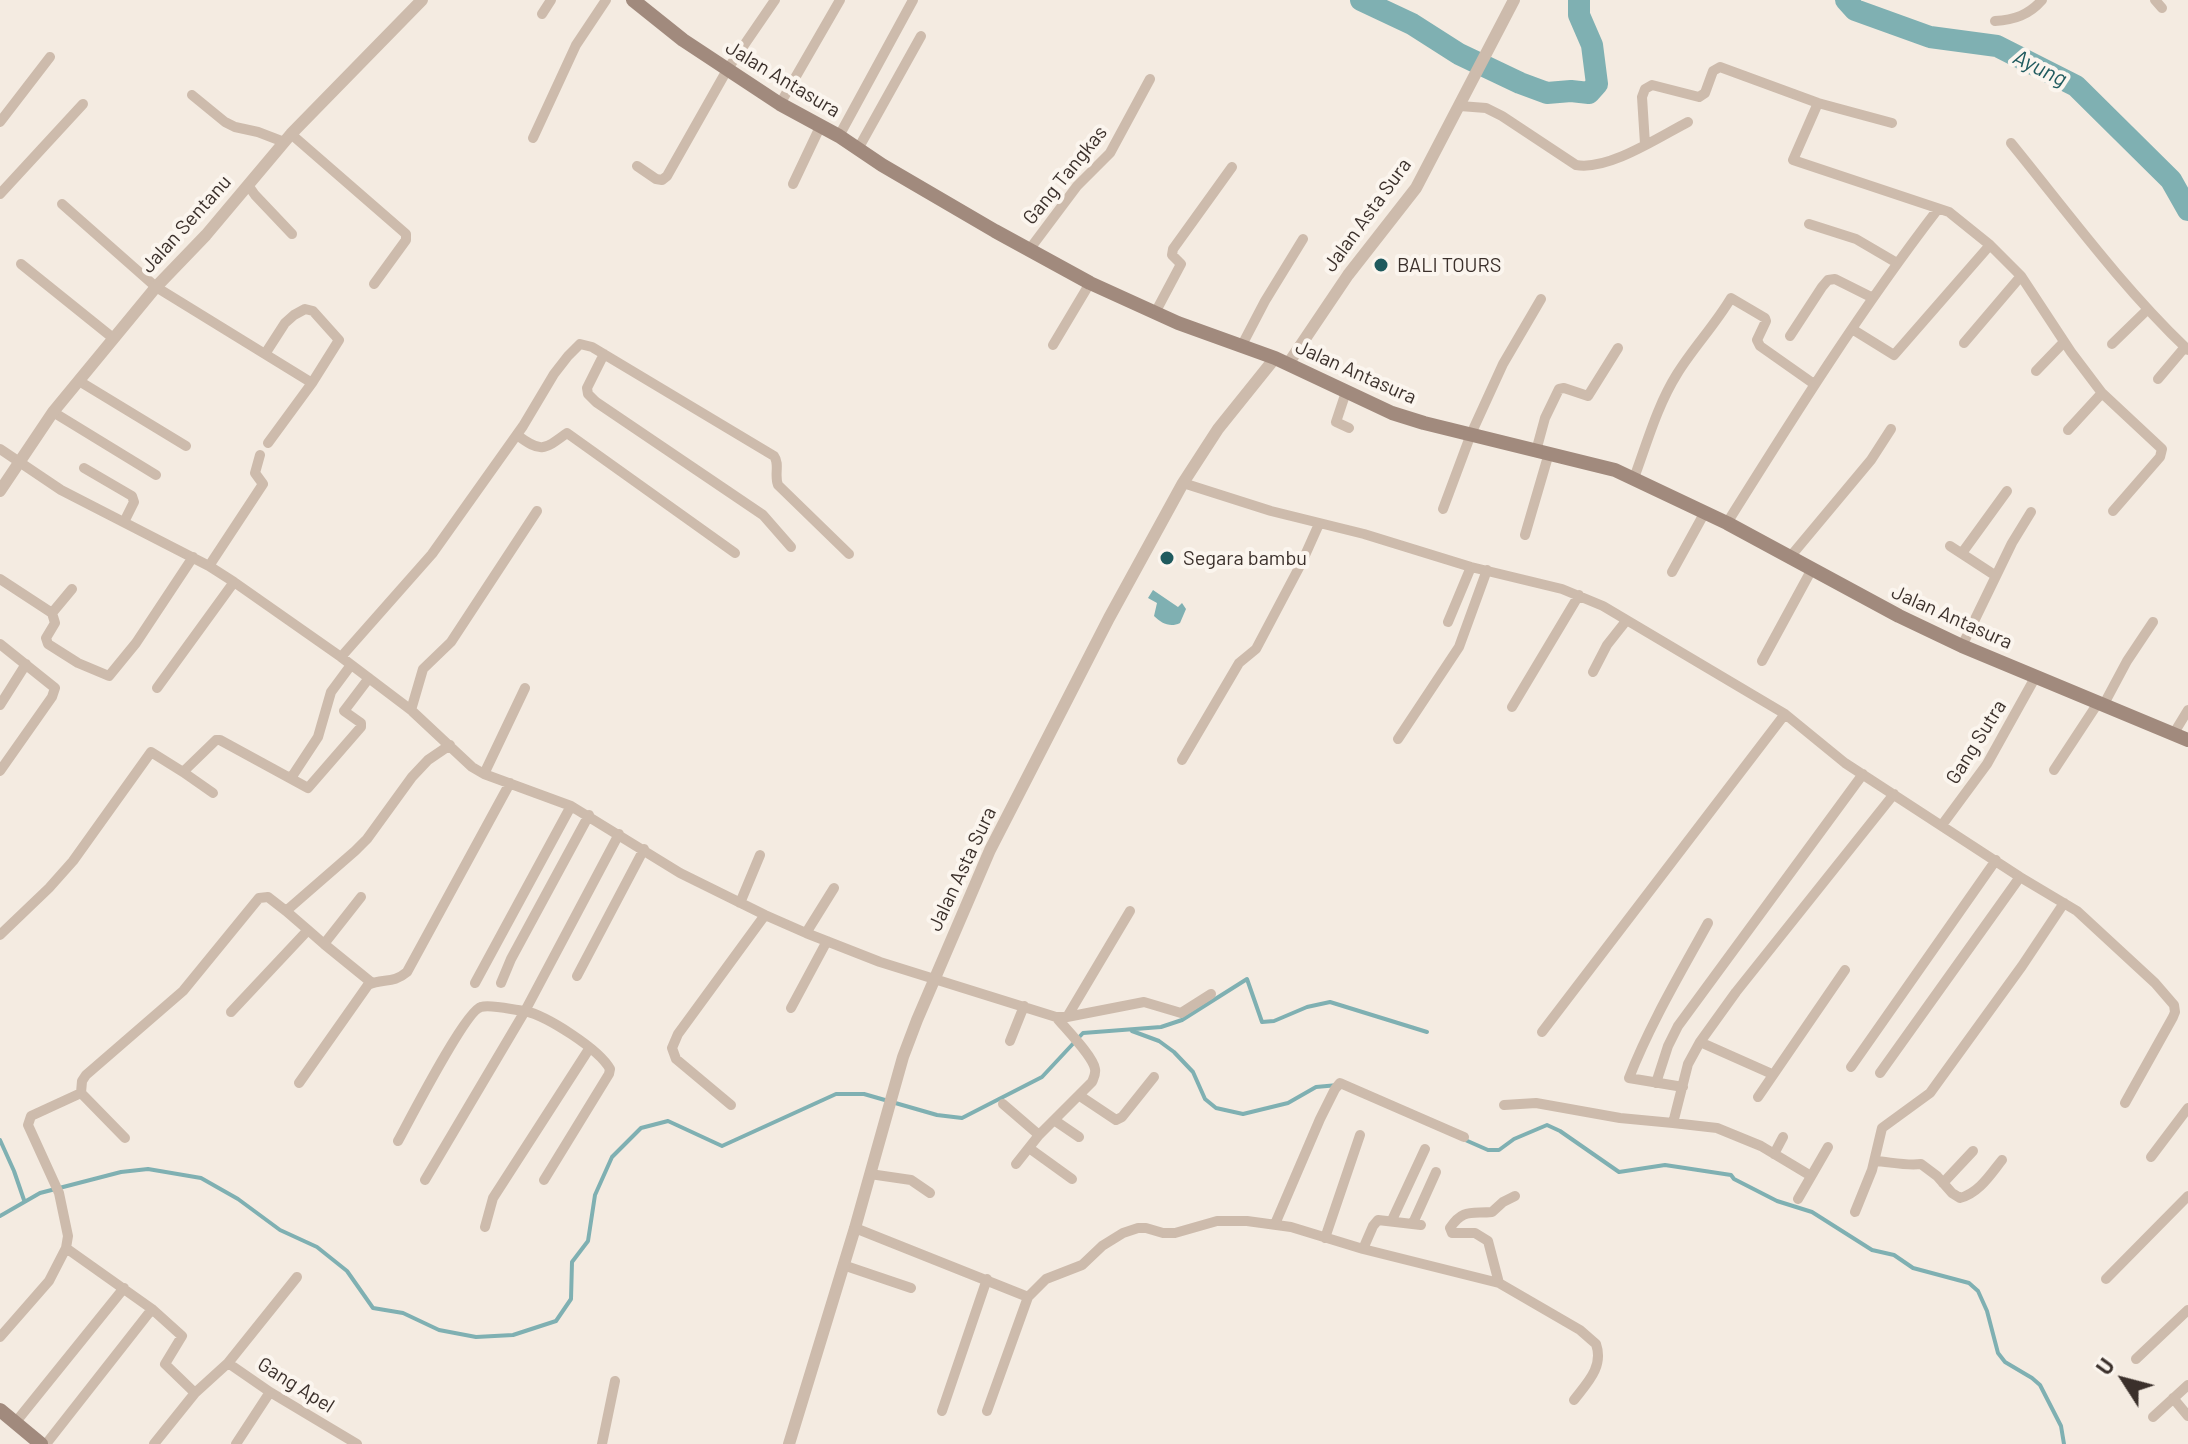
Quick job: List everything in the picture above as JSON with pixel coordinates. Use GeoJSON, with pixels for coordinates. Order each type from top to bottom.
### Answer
{"type":"FeatureCollection","features":[{"type":"Feature","properties":{"kind":"main road","name":"Jalan Antasura"},"geometry":{"type":"LineString","coordinates":[[633,0],[683,40],[780,104],[1090,283],[1192,329],[1282,361],[1392,413],[1615,470],[1727,523],[1899,616],[1962,646],[2188,740]]}},
{"type":"Feature","properties":{"kind":"main road"},"geometry":{"type":"LineString","coordinates":[[0,1410],[44,1444]]}},
{"type":"Feature","properties":{"kind":"street","name":"Jalan Sentanu"},"geometry":{"type":"LineString","coordinates":[[0,491],[53,412],[156,287],[206,235],[288,138],[422,0]]}},
{"type":"Feature","properties":{"kind":"street"},"geometry":{"type":"LineString","coordinates":[[542,14],[551,0]]}},
{"type":"Feature","properties":{"kind":"street"},"geometry":{"type":"LineString","coordinates":[[533,138],[576,45],[606,0]]}},
{"type":"Feature","properties":{"kind":"street"},"geometry":{"type":"LineString","coordinates":[[637,166],[659,180],[667,176],[727,70],[775,0]]}},
{"type":"Feature","properties":{"kind":"street"},"geometry":{"type":"LineString","coordinates":[[780,104],[840,0]]}},
{"type":"Feature","properties":{"kind":"street"},"geometry":{"type":"LineString","coordinates":[[839,136],[913,0]]}},
{"type":"Feature","properties":{"kind":"street","name":"Jalan Asta Sura"},"geometry":{"type":"LineString","coordinates":[[789,1444],[855,1228],[898,1073],[917,1020],[990,850],[1109,618],[1183,483],[1218,429],[1282,361],[1416,188],[1514,0]]}},
{"type":"Feature","properties":{"kind":"street"},"geometry":{"type":"LineString","coordinates":[[1995,21],[2008,21],[2028,14],[2042,0]]}},
{"type":"Feature","properties":{"kind":"street"},"geometry":{"type":"LineString","coordinates":[[858,149],[921,36]]}},
{"type":"Feature","properties":{"kind":"street"},"geometry":{"type":"LineString","coordinates":[[0,122],[50,57]]}},
{"type":"Feature","properties":{"kind":"street"},"geometry":{"type":"LineString","coordinates":[[1645,144],[1642,97],[1645,89],[1652,85],[1699,97],[1705,93],[1716,68],[1739,73],[1818,103],[1892,123]]}},
{"type":"Feature","properties":{"kind":"street","name":"Gang Tangkas"},"geometry":{"type":"LineString","coordinates":[[1029,250],[1077,186],[1110,153],[1150,79]]}},
{"type":"Feature","properties":{"kind":"street"},"geometry":{"type":"LineString","coordinates":[[192,95],[235,127],[288,138],[406,234],[406,240],[374,284]]}},
{"type":"Feature","properties":{"kind":"street"},"geometry":{"type":"LineString","coordinates":[[1818,103],[1793,160],[1949,212],[1990,245],[2021,276],[2102,393],[2162,449],[2162,453],[2113,511]]}},
{"type":"Feature","properties":{"kind":"street"},"geometry":{"type":"LineString","coordinates":[[0,194],[83,104]]}},
{"type":"Feature","properties":{"kind":"street"},"geometry":{"type":"LineString","coordinates":[[1460,106],[1486,108],[1502,116],[1576,165],[1595,165],[1629,152],[1688,122]]}},
{"type":"Feature","properties":{"kind":"street"},"geometry":{"type":"LineString","coordinates":[[793,184],[820,127]]}},
{"type":"Feature","properties":{"kind":"street"},"geometry":{"type":"LineString","coordinates":[[2011,143],[2147,310],[2187,348],[2158,379]]}},
{"type":"Feature","properties":{"kind":"street"},"geometry":{"type":"LineString","coordinates":[[1155,313],[1181,264],[1172,255],[1173,249],[1232,167]]}},
{"type":"Feature","properties":{"kind":"street"},"geometry":{"type":"LineString","coordinates":[[248,185],[292,234]]}},
{"type":"Feature","properties":{"kind":"street"},"geometry":{"type":"LineString","coordinates":[[62,204],[156,287],[312,383]]}},
{"type":"Feature","properties":{"kind":"street"},"geometry":{"type":"LineString","coordinates":[[1727,523],[1814,384],[1938,209]]}},
{"type":"Feature","properties":{"kind":"street"},"geometry":{"type":"LineString","coordinates":[[1809,224],[1856,239],[1897,263]]}},
{"type":"Feature","properties":{"kind":"street"},"geometry":{"type":"LineString","coordinates":[[1242,345],[1303,239]]}},
{"type":"Feature","properties":{"kind":"street"},"geometry":{"type":"LineString","coordinates":[[1852,329],[1894,355],[1990,245]]}},
{"type":"Feature","properties":{"kind":"street"},"geometry":{"type":"LineString","coordinates":[[21,264],[113,338]]}},
{"type":"Feature","properties":{"kind":"street"},"geometry":{"type":"LineString","coordinates":[[1964,343],[2021,276]]}},
{"type":"Feature","properties":{"kind":"street"},"geometry":{"type":"LineString","coordinates":[[1790,336],[1828,280],[1835,279],[1873,298]]}},
{"type":"Feature","properties":{"kind":"street"},"geometry":{"type":"LineString","coordinates":[[1053,345],[1090,283]]}},
{"type":"Feature","properties":{"kind":"street"},"geometry":{"type":"LineString","coordinates":[[1634,478],[1667,392],[1731,298],[1765,318],[1757,340],[1760,346],[1814,384]]}},
{"type":"Feature","properties":{"kind":"street"},"geometry":{"type":"LineString","coordinates":[[1443,509],[1471,434],[1503,364],[1541,299]]}},
{"type":"Feature","properties":{"kind":"street"},"geometry":{"type":"LineString","coordinates":[[265,354],[291,317],[305,309],[313,311],[339,340],[268,443]]}},
{"type":"Feature","properties":{"kind":"street"},"geometry":{"type":"LineString","coordinates":[[2112,344],[2147,310]]}},
{"type":"Feature","properties":{"kind":"street"},"geometry":{"type":"LineString","coordinates":[[2036,371],[2064,342]]}},
{"type":"Feature","properties":{"kind":"street"},"geometry":{"type":"LineString","coordinates":[[341,657],[432,554],[517,435],[554,374],[580,344],[604,354],[774,456],[778,485],[849,554]]}},
{"type":"Feature","properties":{"kind":"street"},"geometry":{"type":"LineString","coordinates":[[1525,535],[1542,452],[1545,418],[1559,389],[1588,396],[1618,348]]}},
{"type":"Feature","properties":{"kind":"street"},"geometry":{"type":"LineString","coordinates":[[604,354],[587,388],[588,394],[763,515],[791,547]]}},
{"type":"Feature","properties":{"kind":"street"},"geometry":{"type":"LineString","coordinates":[[79,381],[186,446]]}},
{"type":"Feature","properties":{"kind":"street"},"geometry":{"type":"LineString","coordinates":[[1346,392],[1336,424],[1349,428]]}},
{"type":"Feature","properties":{"kind":"street"},"geometry":{"type":"LineString","coordinates":[[2068,430],[2102,393]]}},
{"type":"Feature","properties":{"kind":"street"},"geometry":{"type":"LineString","coordinates":[[53,412],[156,475]]}},
{"type":"Feature","properties":{"kind":"street"},"geometry":{"type":"LineString","coordinates":[[1790,557],[1871,460],[1891,429]]}},
{"type":"Feature","properties":{"kind":"street"},"geometry":{"type":"LineString","coordinates":[[517,435],[534,447],[548,447],[567,433],[735,553]]}},
{"type":"Feature","properties":{"kind":"street"},"geometry":{"type":"LineString","coordinates":[[0,449],[61,490],[193,557],[234,582],[411,710],[472,767],[589,815],[680,873],[765,915],[880,962],[1061,1017],[1144,1002],[1185,1013],[1211,994]]}},
{"type":"Feature","properties":{"kind":"street"},"geometry":{"type":"LineString","coordinates":[[209,566],[263,484],[255,473],[260,455]]}},
{"type":"Feature","properties":{"kind":"street"},"geometry":{"type":"LineString","coordinates":[[84,468],[134,499],[124,522]]}},
{"type":"Feature","properties":{"kind":"street"},"geometry":{"type":"LineString","coordinates":[[1183,483],[1271,511],[1579,595],[1603,606],[1785,714],[1825,748],[1863,774],[2077,911],[2127,955],[2174,1005],[2173,1017],[2125,1103]]}},
{"type":"Feature","properties":{"kind":"street"},"geometry":{"type":"LineString","coordinates":[[1962,553],[2007,491]]}},
{"type":"Feature","properties":{"kind":"street"},"geometry":{"type":"LineString","coordinates":[[411,710],[423,669],[451,642],[537,511]]}},
{"type":"Feature","properties":{"kind":"street"},"geometry":{"type":"LineString","coordinates":[[1672,572],[1705,512]]}},
{"type":"Feature","properties":{"kind":"street"},"geometry":{"type":"LineString","coordinates":[[1962,646],[2031,512]]}},
{"type":"Feature","properties":{"kind":"street"},"geometry":{"type":"LineString","coordinates":[[1182,760],[1239,663],[1256,649],[1319,524]]}},
{"type":"Feature","properties":{"kind":"street"},"geometry":{"type":"LineString","coordinates":[[1950,546],[1996,576]]}},
{"type":"Feature","properties":{"kind":"street"},"geometry":{"type":"LineString","coordinates":[[0,579],[52,613],[55,623],[46,638],[48,644],[78,663],[109,676],[136,643],[193,557]]}},
{"type":"Feature","properties":{"kind":"street"},"geometry":{"type":"LineString","coordinates":[[1448,622],[1471,567]]}},
{"type":"Feature","properties":{"kind":"street"},"geometry":{"type":"LineString","coordinates":[[1762,661],[1812,569]]}},
{"type":"Feature","properties":{"kind":"street"},"geometry":{"type":"LineString","coordinates":[[1398,739],[1453,658],[1487,570]]}},
{"type":"Feature","properties":{"kind":"street"},"geometry":{"type":"LineString","coordinates":[[157,688],[234,582]]}},
{"type":"Feature","properties":{"kind":"street"},"geometry":{"type":"LineString","coordinates":[[52,613],[72,589]]}},
{"type":"Feature","properties":{"kind":"street"},"geometry":{"type":"LineString","coordinates":[[1512,707],[1579,595]]}},
{"type":"Feature","properties":{"kind":"street"},"geometry":{"type":"LineString","coordinates":[[1593,672],[1607,645],[1626,621]]}},
{"type":"Feature","properties":{"kind":"street"},"geometry":{"type":"LineString","coordinates":[[2054,770],[2153,622]]}},
{"type":"Feature","properties":{"kind":"street"},"geometry":{"type":"LineString","coordinates":[[0,644],[55,688],[0,771]]}},
{"type":"Feature","properties":{"kind":"street"},"geometry":{"type":"LineString","coordinates":[[0,705],[26,664]]}},
{"type":"Feature","properties":{"kind":"street"},"geometry":{"type":"LineString","coordinates":[[289,777],[318,737],[329,697],[351,665]]}},
{"type":"Feature","properties":{"kind":"street","name":"Gang Sutra"},"geometry":{"type":"LineString","coordinates":[[1942,825],[2002,741],[2036,676]]}},
{"type":"Feature","properties":{"kind":"street"},"geometry":{"type":"LineString","coordinates":[[183,772],[216,740],[220,740],[305,787],[311,786],[361,727],[361,723],[344,711],[369,678]]}},
{"type":"Feature","properties":{"kind":"street"},"geometry":{"type":"LineString","coordinates":[[484,774],[525,688]]}},
{"type":"Feature","properties":{"kind":"street"},"geometry":{"type":"LineString","coordinates":[[2174,733],[2188,710]]}},
{"type":"Feature","properties":{"kind":"street"},"geometry":{"type":"LineString","coordinates":[[1542,1032],[1785,714]]}},
{"type":"Feature","properties":{"kind":"street"},"geometry":{"type":"LineString","coordinates":[[286,911],[367,839],[412,777],[428,760],[450,745]]}},
{"type":"Feature","properties":{"kind":"street"},"geometry":{"type":"LineString","coordinates":[[0,935],[73,861],[151,752],[213,793]]}},
{"type":"Feature","properties":{"kind":"street"},"geometry":{"type":"LineString","coordinates":[[1656,1083],[1678,1026],[1863,774]]}},
{"type":"Feature","properties":{"kind":"street"},"geometry":{"type":"LineString","coordinates":[[299,1083],[368,985],[396,981],[407,972],[510,783]]}},
{"type":"Feature","properties":{"kind":"street"},"geometry":{"type":"LineString","coordinates":[[1673,1123],[1688,1064],[1700,1042],[1754,969],[1894,794]]}},
{"type":"Feature","properties":{"kind":"street"},"geometry":{"type":"LineString","coordinates":[[475,983],[571,806]]}},
{"type":"Feature","properties":{"kind":"street"},"geometry":{"type":"LineString","coordinates":[[501,983],[589,815]]}},
{"type":"Feature","properties":{"kind":"street"},"geometry":{"type":"LineString","coordinates":[[425,1180],[525,1011],[619,834]]}},
{"type":"Feature","properties":{"kind":"street"},"geometry":{"type":"LineString","coordinates":[[577,976],[644,849]]}},
{"type":"Feature","properties":{"kind":"street"},"geometry":{"type":"LineString","coordinates":[[740,903],[760,855]]}},
{"type":"Feature","properties":{"kind":"street"},"geometry":{"type":"LineString","coordinates":[[1851,1067],[1996,860]]}},
{"type":"Feature","properties":{"kind":"street"},"geometry":{"type":"LineString","coordinates":[[1880,1073],[2020,877]]}},
{"type":"Feature","properties":{"kind":"street"},"geometry":{"type":"LineString","coordinates":[[806,933],[834,888]]}},
{"type":"Feature","properties":{"kind":"street"},"geometry":{"type":"LineString","coordinates":[[125,1138],[81,1093],[82,1081],[183,991],[259,898],[268,897],[372,983]]}},
{"type":"Feature","properties":{"kind":"street"},"geometry":{"type":"LineString","coordinates":[[324,944],[361,897]]}},
{"type":"Feature","properties":{"kind":"street"},"geometry":{"type":"LineString","coordinates":[[1855,1212],[1875,1161],[1882,1128],[1930,1093],[2064,903]]}},
{"type":"Feature","properties":{"kind":"street"},"geometry":{"type":"LineString","coordinates":[[1061,1017],[1130,911]]}},
{"type":"Feature","properties":{"kind":"street"},"geometry":{"type":"LineString","coordinates":[[731,1105],[676,1059],[672,1048],[678,1034],[765,915]]}},
{"type":"Feature","properties":{"kind":"street"},"geometry":{"type":"LineString","coordinates":[[1683,1087],[1629,1078],[1654,1021],[1708,923]]}},
{"type":"Feature","properties":{"kind":"street"},"geometry":{"type":"LineString","coordinates":[[231,1012],[308,930]]}},
{"type":"Feature","properties":{"kind":"street"},"geometry":{"type":"LineString","coordinates":[[791,1008],[827,941]]}},
{"type":"Feature","properties":{"kind":"street"},"geometry":{"type":"LineString","coordinates":[[1758,1097],[1845,970]]}},
{"type":"Feature","properties":{"kind":"street"},"geometry":{"type":"LineString","coordinates":[[1010,1041],[1024,1006]]}},
{"type":"Feature","properties":{"kind":"street"},"geometry":{"type":"LineString","coordinates":[[398,1141],[460,1030],[475,1010],[483,1007],[525,1011],[548,1019],[605,1061],[610,1069],[544,1180]]}},
{"type":"Feature","properties":{"kind":"street"},"geometry":{"type":"LineString","coordinates":[[1016,1164],[1039,1135],[1092,1082],[1096,1070],[1061,1017]]}},
{"type":"Feature","properties":{"kind":"street"},"geometry":{"type":"LineString","coordinates":[[1700,1042],[1772,1074]]}},
{"type":"Feature","properties":{"kind":"street"},"geometry":{"type":"LineString","coordinates":[[485,1227],[493,1198],[589,1049]]}},
{"type":"Feature","properties":{"kind":"street"},"geometry":{"type":"LineString","coordinates":[[1080,1096],[1116,1120],[1122,1117],[1154,1077]]}},
{"type":"Feature","properties":{"kind":"street"},"geometry":{"type":"LineString","coordinates":[[1275,1224],[1320,1119],[1340,1083],[1464,1137]]}},
{"type":"Feature","properties":{"kind":"street"},"geometry":{"type":"LineString","coordinates":[[0,1337],[44,1288],[66,1248],[68,1236],[59,1193],[28,1121],[31,1116],[81,1093]]}},
{"type":"Feature","properties":{"kind":"street"},"geometry":{"type":"LineString","coordinates":[[1504,1105],[1536,1103],[1620,1118],[1717,1128],[1761,1146],[1811,1176]]}},
{"type":"Feature","properties":{"kind":"street"},"geometry":{"type":"LineString","coordinates":[[1003,1104],[1039,1135]]}},
{"type":"Feature","properties":{"kind":"street"},"geometry":{"type":"LineString","coordinates":[[2151,1157],[2188,1108]]}},
{"type":"Feature","properties":{"kind":"street"},"geometry":{"type":"LineString","coordinates":[[1054,1120],[1079,1137]]}},
{"type":"Feature","properties":{"kind":"street"},"geometry":{"type":"LineString","coordinates":[[1325,1238],[1360,1135]]}},
{"type":"Feature","properties":{"kind":"street"},"geometry":{"type":"LineString","coordinates":[[1774,1154],[1783,1137]]}},
{"type":"Feature","properties":{"kind":"street"},"geometry":{"type":"LineString","coordinates":[[1798,1199],[1828,1147]]}},
{"type":"Feature","properties":{"kind":"street"},"geometry":{"type":"LineString","coordinates":[[1029,1148],[1072,1179]]}},
{"type":"Feature","properties":{"kind":"street"},"geometry":{"type":"LineString","coordinates":[[1392,1220],[1425,1149]]}},
{"type":"Feature","properties":{"kind":"street"},"geometry":{"type":"LineString","coordinates":[[1943,1183],[1973,1151]]}},
{"type":"Feature","properties":{"kind":"street"},"geometry":{"type":"LineString","coordinates":[[1875,1161],[1921,1164],[1957,1197],[1965,1197],[1983,1184],[2002,1160]]}},
{"type":"Feature","properties":{"kind":"street"},"geometry":{"type":"LineString","coordinates":[[1363,1249],[1378,1220],[1417,1224],[1436,1172]]}},
{"type":"Feature","properties":{"kind":"street"},"geometry":{"type":"LineString","coordinates":[[870,1174],[908,1179],[930,1193]]}},
{"type":"Feature","properties":{"kind":"street"},"geometry":{"type":"LineString","coordinates":[[1499,1283],[1488,1241],[1475,1233],[1452,1233],[1450,1228],[1464,1213],[1492,1212],[1515,1196]]}},
{"type":"Feature","properties":{"kind":"street"},"geometry":{"type":"LineString","coordinates":[[2106,1279],[2188,1196]]}},
{"type":"Feature","properties":{"kind":"street"},"geometry":{"type":"LineString","coordinates":[[987,1411],[1028,1297],[1046,1279],[1082,1265],[1113,1238],[1138,1228],[1168,1234],[1217,1221],[1275,1224],[1499,1283],[1580,1330],[1596,1344],[1599,1360],[1596,1370],[1574,1400]]}},
{"type":"Feature","properties":{"kind":"street"},"geometry":{"type":"LineString","coordinates":[[855,1228],[1028,1297]]}},
{"type":"Feature","properties":{"kind":"street"},"geometry":{"type":"LineString","coordinates":[[66,1248],[152,1309],[182,1336],[165,1364],[195,1393]]}},
{"type":"Feature","properties":{"kind":"street"},"geometry":{"type":"LineString","coordinates":[[843,1265],[911,1288]]}},
{"type":"Feature","properties":{"kind":"street"},"geometry":{"type":"LineString","coordinates":[[228,1363],[297,1277]]}},
{"type":"Feature","properties":{"kind":"street"},"geometry":{"type":"LineString","coordinates":[[942,1411],[987,1279]]}},
{"type":"Feature","properties":{"kind":"street"},"geometry":{"type":"LineString","coordinates":[[15,1423],[124,1288]]}},
{"type":"Feature","properties":{"kind":"street"},"geometry":{"type":"LineString","coordinates":[[44,1444],[152,1309]]}},
{"type":"Feature","properties":{"kind":"street"},"geometry":{"type":"LineString","coordinates":[[2136,1359],[2188,1310]]}},
{"type":"Feature","properties":{"kind":"street","name":"Gang Apel"},"geometry":{"type":"LineString","coordinates":[[154,1444],[195,1393],[228,1363],[357,1444]]}},
{"type":"Feature","properties":{"kind":"street"},"geometry":{"type":"LineString","coordinates":[[602,1444],[615,1381]]}},
{"type":"Feature","properties":{"kind":"street"},"geometry":{"type":"LineString","coordinates":[[2153,1417],[2188,1385]]}},
{"type":"Feature","properties":{"kind":"street"},"geometry":{"type":"LineString","coordinates":[[236,1444],[270,1392]]}},
{"type":"Feature","properties":{"kind":"street"},"geometry":{"type":"LineString","coordinates":[[2173,1398],[2188,1416]]}},
{"type":"Feature","properties":{"kind":"water"},"geometry":{"type":"Polygon","coordinates":[[[1153,590],[1178,607],[1182,603],[1186,609],[1180,623],[1166,624],[1154,616],[1157,603],[1148,598],[1153,590]]]}},
{"type":"Feature","properties":{"kind":"waterway","name":"Ayung"},"geometry":{"type":"LineString","coordinates":[[1361,0],[1412,24],[1459,54],[1520,83],[1547,93],[1589,93],[1597,84],[1592,45],[1579,15],[1579,0]]}},
{"type":"Feature","properties":{"kind":"waterway","name":"Ayung"},"geometry":{"type":"LineString","coordinates":[[1846,0],[1855,10],[1930,37],[1997,46],[2076,86],[2171,180],[2188,210]]}},
{"type":"Feature","properties":{"kind":"waterway"},"geometry":{"type":"LineString","coordinates":[[0,1216],[40,1193],[121,1172],[148,1169],[201,1178],[238,1199],[280,1230],[317,1247],[347,1271],[373,1308],[403,1313],[439,1330],[476,1337],[513,1335],[556,1321],[571,1299],[572,1262],[588,1241],[595,1195],[612,1157],[641,1128],[668,1121],[722,1146],[836,1094],[864,1094],[937,1115],[962,1118],[1042,1077],[1083,1033],[1161,1027],[1182,1020],[1247,979],[1262,1022],[1274,1021],[1307,1007],[1330,1002],[1427,1032]]}},
{"type":"Feature","properties":{"kind":"waterway"},"geometry":{"type":"LineString","coordinates":[[1132,1031],[1159,1041],[1174,1052],[1193,1072],[1205,1099],[1216,1108],[1243,1114],[1288,1103],[1316,1087],[1338,1085]]}},
{"type":"Feature","properties":{"kind":"waterway"},"geometry":{"type":"LineString","coordinates":[[1463,1139],[1488,1150],[1499,1150],[1514,1139],[1547,1125],[1619,1172],[1665,1165],[1731,1175],[1777,1201],[1812,1212],[1872,1250],[1894,1255],[1913,1268],[1969,1283],[1978,1291],[1987,1311],[1998,1353],[2005,1362],[2040,1385],[2061,1426],[2064,1444]]}},
{"type":"Feature","properties":{"kind":"waterway"},"geometry":{"type":"LineString","coordinates":[[0,1140],[24,1200]]}},
{"type":"Feature","properties":{"kind":"place","name":"BALI TOURS"},"geometry":{"type":"Point","coordinates":[1381,265]}},
{"type":"Feature","properties":{"kind":"place","name":"Segara bambu"},"geometry":{"type":"Point","coordinates":[1167,558]}}]}
